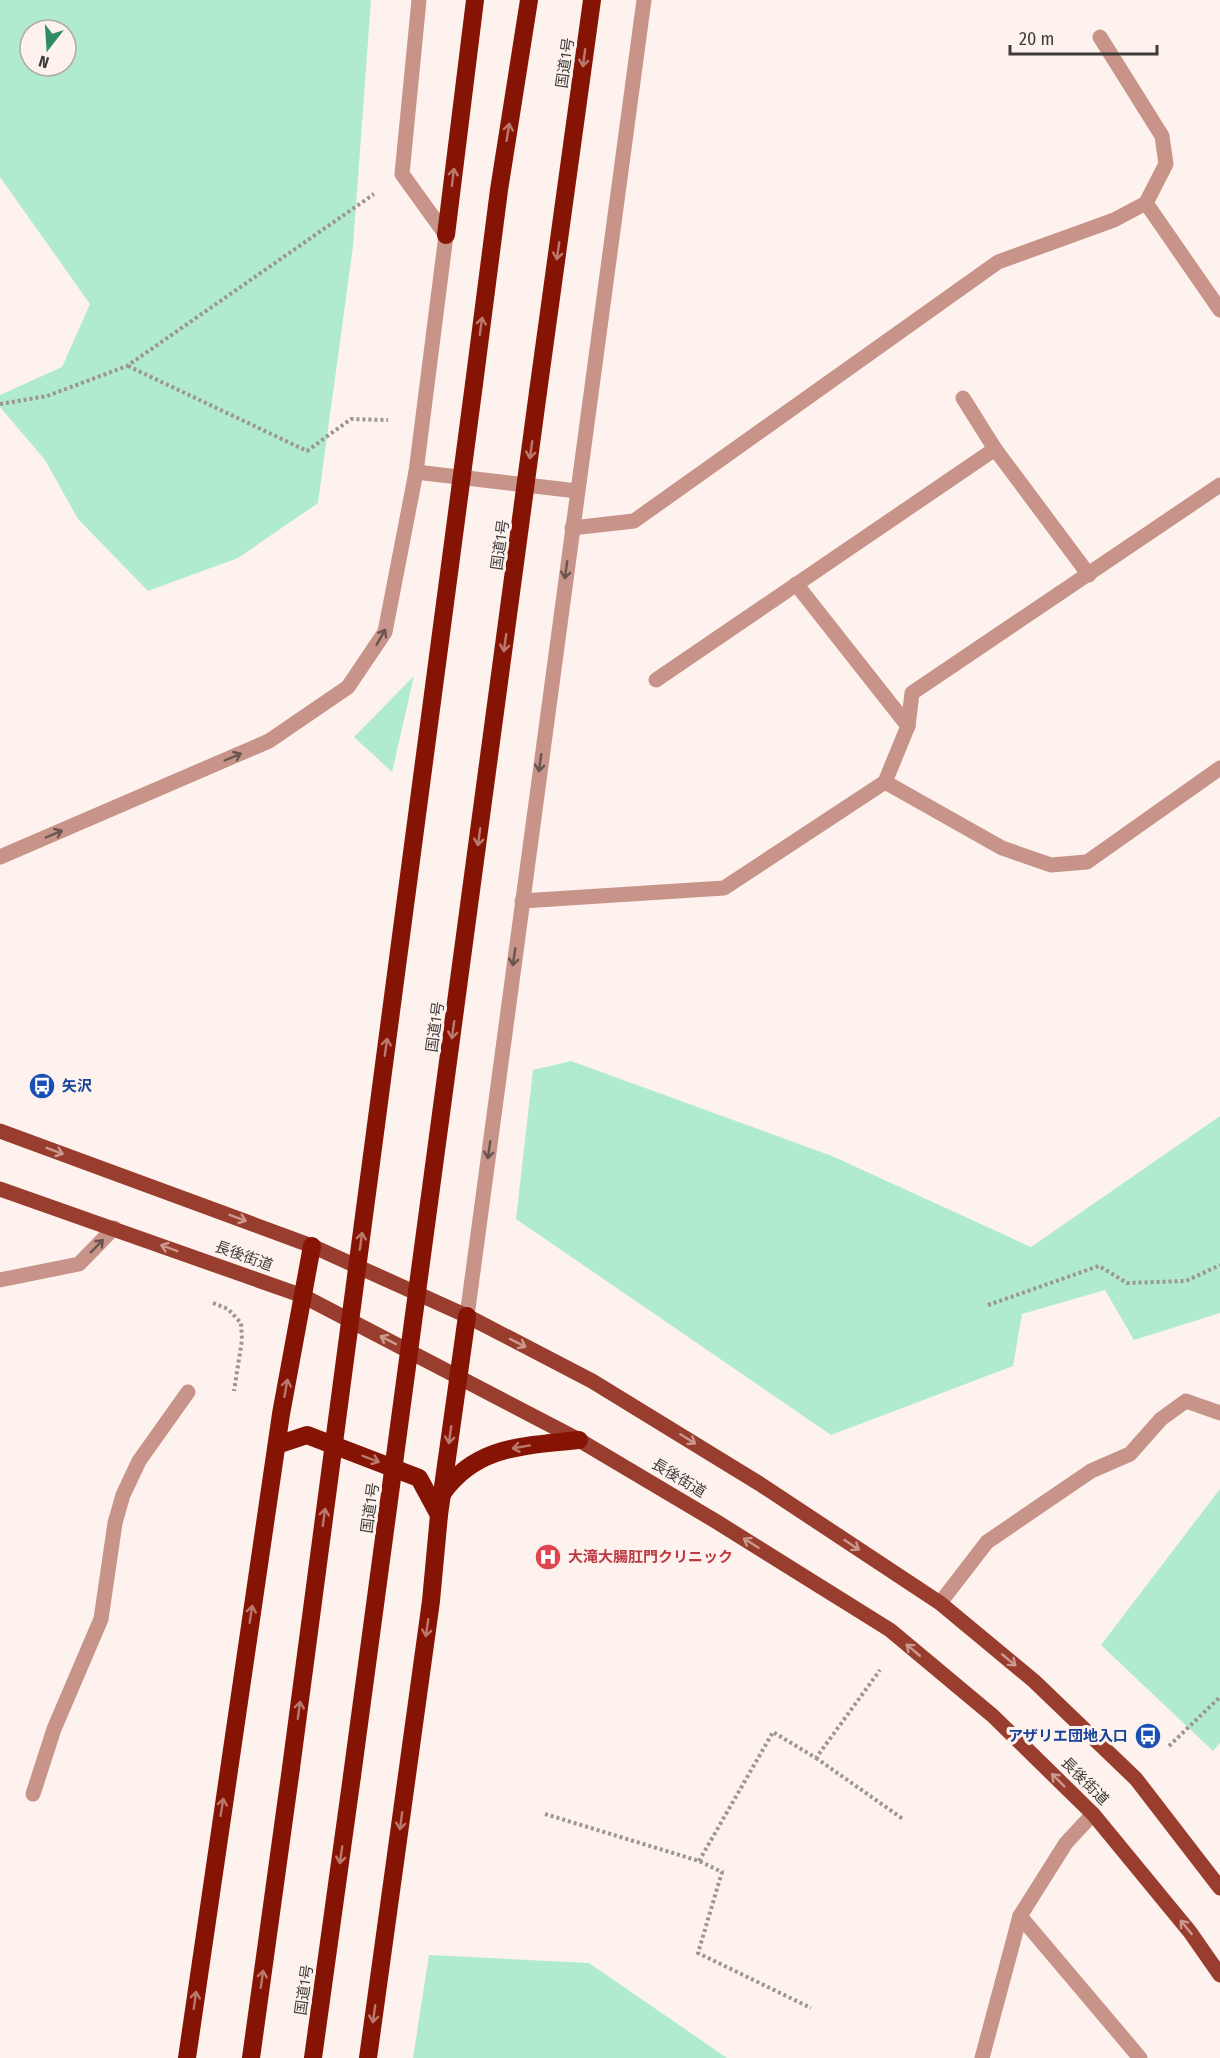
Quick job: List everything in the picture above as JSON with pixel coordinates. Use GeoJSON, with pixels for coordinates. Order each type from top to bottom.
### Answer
{"type":"FeatureCollection","features":[{"type":"Feature","properties":{"kind":"highway"},"geometry":{"type":"LineString","coordinates":[[446,235],[475,0]]}},
{"type":"Feature","properties":{"kind":"highway"},"geometry":{"type":"LineString","coordinates":[[251,2058],[499,190],[529,0]]}},
{"type":"Feature","properties":{"kind":"highway","name":"国道1号"},"geometry":{"type":"LineString","coordinates":[[313,2058],[592,0]]}},
{"type":"Feature","properties":{"kind":"highway"},"geometry":{"type":"LineString","coordinates":[[187,2058],[277,1445],[312,1246]]}},
{"type":"Feature","properties":{"kind":"highway"},"geometry":{"type":"LineString","coordinates":[[368,2058],[431,1601],[439,1515],[466,1316]]}},
{"type":"Feature","properties":{"kind":"highway"},"geometry":{"type":"LineString","coordinates":[[277,1445],[307,1435],[419,1478],[439,1515]]}},
{"type":"Feature","properties":{"kind":"highway"},"geometry":{"type":"LineString","coordinates":[[442,1495],[454,1476],[474,1461],[521,1446],[579,1440]]}},
{"type":"Feature","properties":{"kind":"main road"},"geometry":{"type":"LineString","coordinates":[[0,1131],[312,1246],[466,1316],[602,1387],[760,1484],[940,1604],[1034,1681],[1136,1779],[1220,1888]]}},
{"type":"Feature","properties":{"kind":"main road","name":"長後街道"},"geometry":{"type":"LineString","coordinates":[[0,1189],[303,1296],[579,1440],[717,1522],[890,1630],[993,1716],[1093,1814],[1190,1932],[1220,1975]]}},
{"type":"Feature","properties":{"kind":"street"},"geometry":{"type":"LineString","coordinates":[[0,857],[269,741],[348,687],[385,632],[416,472],[446,235],[402,174],[419,0]]}},
{"type":"Feature","properties":{"kind":"street"},"geometry":{"type":"LineString","coordinates":[[466,1316],[644,0]]}},
{"type":"Feature","properties":{"kind":"street"},"geometry":{"type":"LineString","coordinates":[[572,528],[634,521],[998,262],[1114,220],[1146,202],[1166,164],[1162,136],[1100,37]]}},
{"type":"Feature","properties":{"kind":"street"},"geometry":{"type":"LineString","coordinates":[[1146,202],[1220,310]]}},
{"type":"Feature","properties":{"kind":"street"},"geometry":{"type":"LineString","coordinates":[[963,398],[995,449],[1089,575]]}},
{"type":"Feature","properties":{"kind":"street"},"geometry":{"type":"LineString","coordinates":[[656,680],[995,449]]}},
{"type":"Feature","properties":{"kind":"street"},"geometry":{"type":"LineString","coordinates":[[416,472],[577,491]]}},
{"type":"Feature","properties":{"kind":"street"},"geometry":{"type":"LineString","coordinates":[[522,901],[724,888],[885,782],[908,726],[912,693],[1220,485]]}},
{"type":"Feature","properties":{"kind":"street"},"geometry":{"type":"LineString","coordinates":[[796,584],[908,726]]}},
{"type":"Feature","properties":{"kind":"street"},"geometry":{"type":"LineString","coordinates":[[885,782],[1002,848],[1051,865],[1087,862],[1220,768]]}},
{"type":"Feature","properties":{"kind":"street"},"geometry":{"type":"LineString","coordinates":[[0,1280],[79,1264],[114,1228]]}},
{"type":"Feature","properties":{"kind":"street"},"geometry":{"type":"LineString","coordinates":[[33,1794],[54,1729],[101,1619],[115,1523],[123,1495],[139,1461],[188,1392]]}},
{"type":"Feature","properties":{"kind":"street"},"geometry":{"type":"LineString","coordinates":[[940,1604],[987,1542],[1091,1472],[1130,1454],[1161,1419],[1186,1401],[1220,1413]]}},
{"type":"Feature","properties":{"kind":"street"},"geometry":{"type":"LineString","coordinates":[[982,2058],[1020,1916],[1066,1843],[1093,1814]]}},
{"type":"Feature","properties":{"kind":"street"},"geometry":{"type":"LineString","coordinates":[[1020,1916],[1140,2058]]}},
{"type":"Feature","properties":{"kind":"path"},"geometry":{"type":"LineString","coordinates":[[0,404],[47,396],[127,366],[402,174]]}},
{"type":"Feature","properties":{"kind":"path"},"geometry":{"type":"LineString","coordinates":[[127,366],[307,451],[351,419]]}},
{"type":"Feature","properties":{"kind":"path"},"geometry":{"type":"LineString","coordinates":[[988,1305],[1099,1266],[1127,1283],[1186,1281],[1220,1265]]}},
{"type":"Feature","properties":{"kind":"path"},"geometry":{"type":"LineString","coordinates":[[207,1301],[228,1310],[241,1323],[242,1340],[234,1391]]}},
{"type":"Feature","properties":{"kind":"path"},"geometry":{"type":"LineString","coordinates":[[816,1758],[880,1670]]}},
{"type":"Feature","properties":{"kind":"path"},"geometry":{"type":"LineString","coordinates":[[1168,1746],[1220,1697]]}},
{"type":"Feature","properties":{"kind":"path"},"geometry":{"type":"LineString","coordinates":[[699,1861],[773,1732],[816,1758],[903,1820]]}},
{"type":"Feature","properties":{"kind":"path"},"geometry":{"type":"LineString","coordinates":[[545,1814],[699,1861],[722,1872],[698,1953],[811,2008]]}},
{"type":"Feature","properties":{"kind":"green space"},"geometry":{"type":"Polygon","coordinates":[[[0,0],[371,0],[353,246],[318,503],[238,558],[148,591],[78,519],[45,460],[0,407],[0,395],[62,367],[90,304],[0,177],[0,0]]]}},
{"type":"Feature","properties":{"kind":"green space"},"geometry":{"type":"Polygon","coordinates":[[[414,676],[392,772],[354,737],[414,676]]]}},
{"type":"Feature","properties":{"kind":"green space"},"geometry":{"type":"Polygon","coordinates":[[[571,1061],[832,1156],[1031,1247],[1220,1116],[1220,1313],[1134,1340],[1105,1290],[1022,1314],[1013,1366],[831,1435],[516,1219],[533,1070],[571,1061]]]}},
{"type":"Feature","properties":{"kind":"green space"},"geometry":{"type":"Polygon","coordinates":[[[1220,1489],[1220,1743],[1213,1751],[1101,1645],[1220,1489]]]}},
{"type":"Feature","properties":{"kind":"green space"},"geometry":{"type":"Polygon","coordinates":[[[429,1955],[589,1963],[727,2058],[413,2058],[429,1955]]]}},
{"type":"Feature","properties":{"kind":"place","name":"矢沢"},"geometry":{"type":"Point","coordinates":[42,1086]}},
{"type":"Feature","properties":{"kind":"place","name":"大滝大腸肛門クリニック"},"geometry":{"type":"Point","coordinates":[548,1557]}},
{"type":"Feature","properties":{"kind":"place","name":"アザリエ団地入口"},"geometry":{"type":"Point","coordinates":[1148,1736]}}]}
